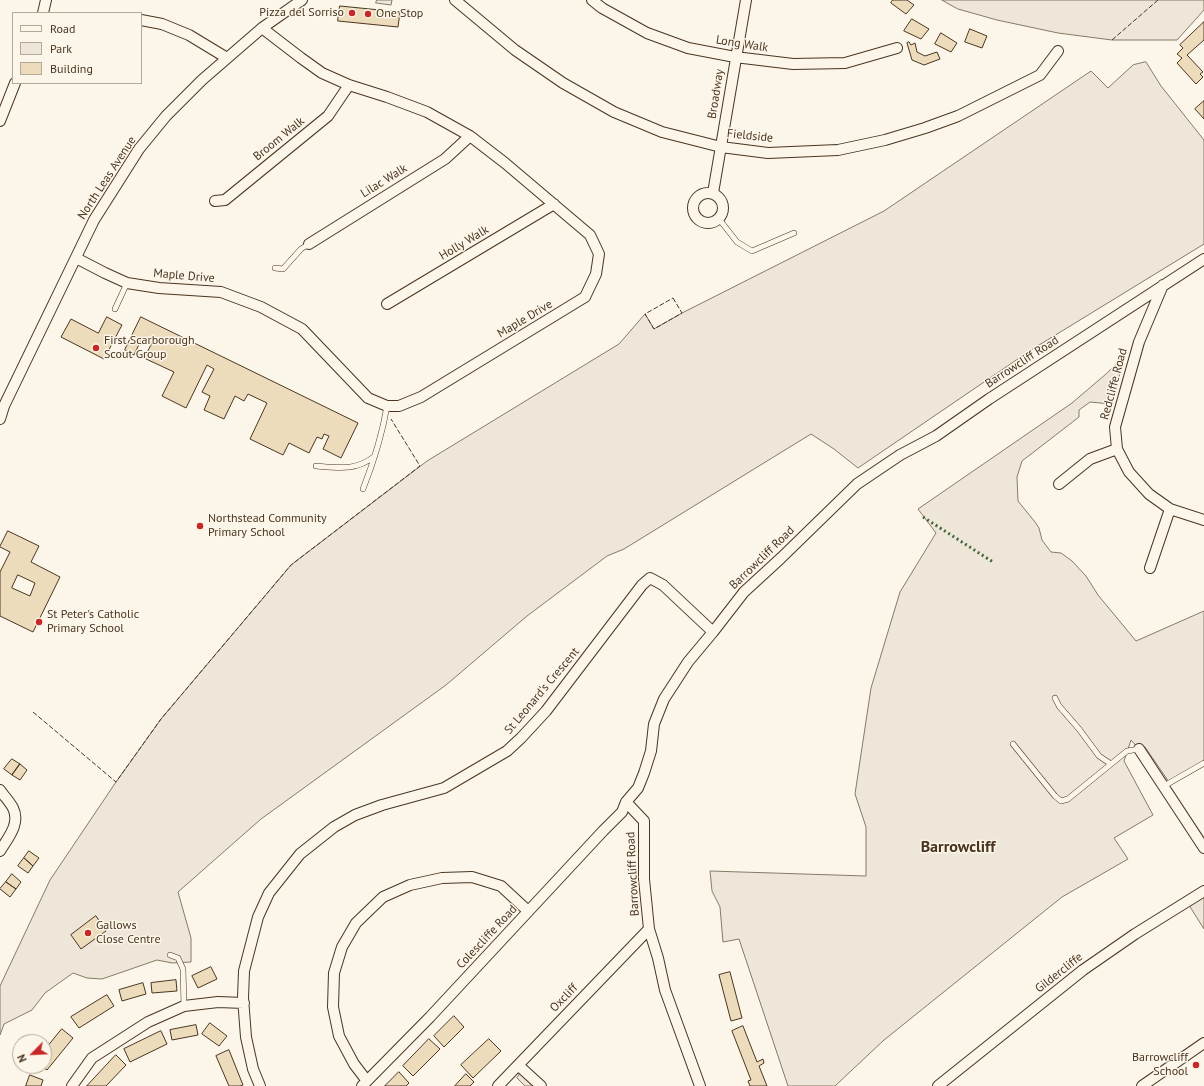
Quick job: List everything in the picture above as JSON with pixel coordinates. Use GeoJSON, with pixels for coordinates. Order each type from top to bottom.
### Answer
{"type":"FeatureCollection","features":[{"type":"Feature","properties":{"kind":"street"},"geometry":{"type":"LineString","coordinates":[[43,12],[46,0]]}},
{"type":"Feature","properties":{"kind":"street","name":"North Leas Avenue"},"geometry":{"type":"LineString","coordinates":[[0,419],[4,406],[94,220],[139,149],[166,116],[202,80],[262,28],[302,0]]}},
{"type":"Feature","properties":{"kind":"street","name":"Fieldside"},"geometry":{"type":"LineString","coordinates":[[454,0],[515,50],[563,83],[614,112],[662,132],[721,147],[768,153],[838,150],[885,140],[925,128],[958,116],[1040,75],[1058,51]]}},
{"type":"Feature","properties":{"kind":"street","name":"Long Walk"},"geometry":{"type":"LineString","coordinates":[[592,0],[602,8],[647,33],[688,48],[736,57],[793,64],[845,63],[897,48]]}},
{"type":"Feature","properties":{"kind":"street","name":"Broadway"},"geometry":{"type":"LineString","coordinates":[[713,193],[746,0]]}},
{"type":"Feature","properties":{"kind":"street"},"geometry":{"type":"LineString","coordinates":[[142,20],[162,24],[189,35],[227,58]]}},
{"type":"Feature","properties":{"kind":"street","name":"Maple Drive"},"geometry":{"type":"LineString","coordinates":[[76,258],[127,283],[159,288],[221,292],[261,307],[302,329],[368,398],[387,406],[399,406],[421,397],[585,297],[596,274],[599,254],[590,235],[554,204],[470,136],[427,112],[349,85],[322,73],[262,28]]}},
{"type":"Feature","properties":{"kind":"street"},"geometry":{"type":"LineString","coordinates":[[0,121],[15,84]]}},
{"type":"Feature","properties":{"kind":"street","name":"Broom Walk"},"geometry":{"type":"LineString","coordinates":[[215,201],[225,200],[328,116],[349,85]]}},
{"type":"Feature","properties":{"kind":"street","name":"Lilac Walk"},"geometry":{"type":"LineString","coordinates":[[309,244],[445,159],[470,136]]}},
{"type":"Feature","properties":{"kind":"street"},"geometry":{"type":"LineString","coordinates":[[708,192],[713,193],[721,199],[724,209],[719,219],[711,223],[702,222],[695,216],[693,211],[695,201],[698,196],[708,192]]}},
{"type":"Feature","properties":{"kind":"street","name":"Holly Walk"},"geometry":{"type":"LineString","coordinates":[[387,304],[554,204]]}},
{"type":"Feature","properties":{"kind":"street","name":"Barrowcliff Road"},"geometry":{"type":"LineString","coordinates":[[700,1086],[665,990],[658,958],[649,929],[644,879],[644,821],[626,802],[638,788],[644,773],[651,751],[654,724],[664,699],[688,662],[744,592],[857,484],[900,455],[936,436],[989,399],[1204,259]]}},
{"type":"Feature","properties":{"kind":"street","name":"Redcliffe Road"},"geometry":{"type":"LineString","coordinates":[[1163,285],[1139,342],[1115,427],[1117,449],[1129,472],[1149,494],[1170,509],[1204,520]]}},
{"type":"Feature","properties":{"kind":"street"},"geometry":{"type":"LineString","coordinates":[[1059,484],[1090,459],[1117,449]]}},
{"type":"Feature","properties":{"kind":"street"},"geometry":{"type":"LineString","coordinates":[[1150,568],[1170,509]]}},
{"type":"Feature","properties":{"kind":"street","name":"St Leonard's Crescent"},"geometry":{"type":"LineString","coordinates":[[260,1086],[253,1069],[246,1037],[243,998],[244,971],[258,917],[269,893],[300,854],[334,827],[355,815],[382,805],[444,788],[507,751],[522,738],[546,710],[642,585],[650,578],[663,585],[713,632]]}},
{"type":"Feature","properties":{"kind":"street"},"geometry":{"type":"LineString","coordinates":[[1139,749],[1204,848]]}},
{"type":"Feature","properties":{"kind":"street"},"geometry":{"type":"LineString","coordinates":[[0,790],[14,808],[15,829],[0,851]]}},
{"type":"Feature","properties":{"kind":"street","name":"Colescliffe Road"},"geometry":{"type":"LineString","coordinates":[[365,1083],[439,1007],[622,812],[626,802]]}},
{"type":"Feature","properties":{"kind":"street"},"geometry":{"type":"LineString","coordinates":[[365,1083],[339,1036],[333,1007],[334,974],[342,947],[356,923],[383,898],[410,885],[442,878],[472,878],[501,886],[528,911]]}},
{"type":"Feature","properties":{"kind":"street","name":"Gildercliffe"},"geometry":{"type":"LineString","coordinates":[[938,1086],[1082,970],[1135,934],[1204,891]]}},
{"type":"Feature","properties":{"kind":"street","name":"Oxcliff"},"geometry":{"type":"LineString","coordinates":[[498,1086],[649,929]]}},
{"type":"Feature","properties":{"kind":"street"},"geometry":{"type":"LineString","coordinates":[[72,1086],[92,1058],[148,1022],[184,1006],[218,1002],[244,1003]]}},
{"type":"Feature","properties":{"kind":"street"},"geometry":{"type":"LineString","coordinates":[[1142,1086],[1204,1043]]}},
{"type":"Feature","properties":{"kind":"street"},"geometry":{"type":"LineString","coordinates":[[518,1065],[541,1086]]}},
{"type":"Feature","properties":{"kind":"lane"},"geometry":{"type":"LineString","coordinates":[[719,219],[737,242],[752,251],[794,233]]}},
{"type":"Feature","properties":{"kind":"lane"},"geometry":{"type":"LineString","coordinates":[[275,268],[283,269],[301,249],[309,244]]}},
{"type":"Feature","properties":{"kind":"lane"},"geometry":{"type":"LineString","coordinates":[[115,309],[127,283]]}},
{"type":"Feature","properties":{"kind":"lane"},"geometry":{"type":"LineString","coordinates":[[363,489],[376,455],[384,425],[387,406]]}},
{"type":"Feature","properties":{"kind":"lane"},"geometry":{"type":"LineString","coordinates":[[316,466],[339,468],[356,466],[366,463],[376,455]]}},
{"type":"Feature","properties":{"kind":"lane"},"geometry":{"type":"LineString","coordinates":[[1055,698],[1059,706],[1083,734],[1099,756],[1111,764]]}},
{"type":"Feature","properties":{"kind":"lane"},"geometry":{"type":"LineString","coordinates":[[1013,744],[1055,796],[1061,801],[1068,799],[1128,751],[1139,749]]}},
{"type":"Feature","properties":{"kind":"lane"},"geometry":{"type":"LineString","coordinates":[[1164,786],[1204,763]]}},
{"type":"Feature","properties":{"kind":"lane"},"geometry":{"type":"LineString","coordinates":[[170,955],[178,958],[183,969],[184,1006]]}},
{"type":"Feature","properties":{"kind":"green space"},"geometry":{"type":"Polygon","coordinates":[[[942,0],[1204,0],[1204,10],[1177,40],[1112,40],[1058,33],[997,20],[958,9],[942,0]]]}},
{"type":"Feature","properties":{"kind":"green space"},"geometry":{"type":"Polygon","coordinates":[[[1146,62],[1161,86],[1204,140],[1204,244],[1031,350],[858,468],[834,449],[811,434],[624,549],[607,556],[527,616],[446,685],[261,819],[178,892],[191,938],[191,962],[172,963],[157,960],[102,979],[87,978],[73,973],[45,993],[32,1010],[4,1024],[0,1035],[0,986],[50,880],[116,782],[161,719],[291,565],[427,461],[619,344],[645,314],[654,329],[682,313],[884,211],[1091,71],[1108,88],[1133,65],[1146,62]]]}},
{"type":"Feature","properties":{"kind":"green space"},"geometry":{"type":"Polygon","coordinates":[[[1125,356],[1111,404],[1090,402],[1079,410],[1079,417],[1022,461],[1017,477],[1018,501],[1039,528],[1042,540],[1051,552],[1061,553],[1072,561],[1086,576],[1098,595],[1136,641],[1204,611],[1204,766],[1171,785],[1145,747],[1139,749],[1131,740],[1124,761],[1153,815],[1114,838],[1128,859],[1062,897],[884,1040],[835,1086],[788,1086],[739,939],[723,942],[720,907],[712,891],[710,871],[866,876],[866,827],[855,794],[871,688],[900,592],[936,533],[918,509],[1072,403],[1125,356]]]}},
{"type":"Feature","properties":{"kind":"green space"},"geometry":{"type":"Polygon","coordinates":[[[1204,891],[1204,929],[1187,902],[1204,891]]]}},
{"type":"Feature","properties":{"kind":"green space"},"geometry":{"type":"Polygon","coordinates":[[[520,1074],[533,1086],[525,1086],[517,1078],[520,1074]]]}},
{"type":"Feature","properties":{"kind":"shaded area"},"geometry":{"type":"Polygon","coordinates":[[[377,0],[392,0],[391,5],[376,3],[377,0]]]}},
{"type":"Feature","properties":{"kind":"building"},"geometry":{"type":"Polygon","coordinates":[[[893,0],[907,0],[914,5],[906,14],[891,3],[893,0]]]}},
{"type":"Feature","properties":{"kind":"building"},"geometry":{"type":"Polygon","coordinates":[[[340,6],[400,12],[398,27],[338,21],[340,6]]]}},
{"type":"Feature","properties":{"kind":"building"},"geometry":{"type":"Polygon","coordinates":[[[912,19],[929,29],[921,39],[904,31],[912,19]]]}},
{"type":"Feature","properties":{"kind":"building"},"geometry":{"type":"Polygon","coordinates":[[[1204,22],[1204,40],[1187,55],[1203,72],[1200,74],[1203,77],[1196,84],[1177,63],[1182,58],[1177,54],[1183,48],[1180,45],[1204,22]]]}},
{"type":"Feature","properties":{"kind":"building"},"geometry":{"type":"Polygon","coordinates":[[[970,29],[987,36],[982,48],[965,42],[970,29]]]}},
{"type":"Feature","properties":{"kind":"building"},"geometry":{"type":"Polygon","coordinates":[[[941,33],[957,43],[951,52],[935,44],[941,33]]]}},
{"type":"Feature","properties":{"kind":"building"},"geometry":{"type":"Polygon","coordinates":[[[909,42],[911,45],[915,43],[917,52],[925,56],[937,52],[940,59],[924,65],[912,60],[907,43],[909,42]]]}},
{"type":"Feature","properties":{"kind":"building"},"geometry":{"type":"Polygon","coordinates":[[[1204,101],[1204,119],[1195,109],[1204,101]]]}},
{"type":"Feature","properties":{"kind":"building","name":"First Scarborough Scout Group"},"geometry":{"type":"Polygon","coordinates":[[[107,317],[122,325],[104,359],[61,337],[71,319],[98,333],[107,317]]]}},
{"type":"Feature","properties":{"kind":"building"},"geometry":{"type":"Polygon","coordinates":[[[141,317],[358,423],[341,458],[323,449],[329,436],[324,434],[322,439],[317,437],[309,453],[289,443],[283,455],[250,439],[267,403],[248,394],[244,401],[235,396],[224,419],[204,410],[210,396],[202,392],[214,369],[207,365],[186,408],[162,396],[174,372],[144,358],[152,343],[142,338],[134,355],[125,350],[141,317]]]}},
{"type":"Feature","properties":{"kind":"building"},"geometry":{"type":"Polygon","coordinates":[[[8,531],[39,546],[31,562],[60,577],[33,632],[0,616],[0,572],[10,552],[0,547],[8,531]],[[18,575],[12,588],[30,596],[35,583],[18,575]]]}},
{"type":"Feature","properties":{"kind":"building"},"geometry":{"type":"Polygon","coordinates":[[[12,759],[20,764],[12,775],[4,769],[12,759]]]}},
{"type":"Feature","properties":{"kind":"building"},"geometry":{"type":"Polygon","coordinates":[[[20,764],[27,770],[20,780],[12,775],[20,764]]]}},
{"type":"Feature","properties":{"kind":"building"},"geometry":{"type":"Polygon","coordinates":[[[29,851],[39,858],[33,866],[24,858],[29,851]]]}},
{"type":"Feature","properties":{"kind":"building"},"geometry":{"type":"Polygon","coordinates":[[[24,858],[33,866],[28,873],[18,866],[24,858]]]}},
{"type":"Feature","properties":{"kind":"building"},"geometry":{"type":"Polygon","coordinates":[[[12,874],[21,882],[16,889],[6,882],[12,874]]]}},
{"type":"Feature","properties":{"kind":"building"},"geometry":{"type":"Polygon","coordinates":[[[6,882],[16,889],[10,897],[0,889],[6,882]]]}},
{"type":"Feature","properties":{"kind":"building","name":"Gallows Close Centre"},"geometry":{"type":"Polygon","coordinates":[[[96,916],[106,931],[81,949],[71,935],[96,916]]]}},
{"type":"Feature","properties":{"kind":"building"},"geometry":{"type":"Polygon","coordinates":[[[211,967],[217,979],[198,988],[192,976],[211,967]]]}},
{"type":"Feature","properties":{"kind":"building"},"geometry":{"type":"Polygon","coordinates":[[[730,972],[742,1018],[731,1021],[719,975],[730,972]]]}},
{"type":"Feature","properties":{"kind":"building"},"geometry":{"type":"Polygon","coordinates":[[[176,980],[177,991],[152,993],[151,983],[176,980]]]}},
{"type":"Feature","properties":{"kind":"building"},"geometry":{"type":"Polygon","coordinates":[[[143,983],[146,994],[122,1001],[119,990],[143,983]]]}},
{"type":"Feature","properties":{"kind":"building"},"geometry":{"type":"Polygon","coordinates":[[[107,995],[114,1006],[79,1028],[71,1017],[107,995]]]}},
{"type":"Feature","properties":{"kind":"building"},"geometry":{"type":"Polygon","coordinates":[[[454,1016],[464,1027],[444,1047],[434,1036],[454,1016]]]}},
{"type":"Feature","properties":{"kind":"building"},"geometry":{"type":"Polygon","coordinates":[[[210,1023],[227,1036],[219,1046],[202,1034],[210,1023]]]}},
{"type":"Feature","properties":{"kind":"building"},"geometry":{"type":"Polygon","coordinates":[[[196,1025],[198,1035],[172,1040],[170,1030],[196,1025]]]}},
{"type":"Feature","properties":{"kind":"building"},"geometry":{"type":"Polygon","coordinates":[[[743,1026],[757,1062],[763,1059],[764,1063],[759,1066],[767,1086],[750,1086],[748,1081],[751,1080],[732,1031],[743,1026]]]}},
{"type":"Feature","properties":{"kind":"building"},"geometry":{"type":"Polygon","coordinates":[[[62,1029],[73,1038],[52,1064],[52,1041],[62,1029]]]}},
{"type":"Feature","properties":{"kind":"building"},"geometry":{"type":"Polygon","coordinates":[[[161,1031],[167,1044],[130,1062],[124,1049],[161,1031]]]}},
{"type":"Feature","properties":{"kind":"building"},"geometry":{"type":"Polygon","coordinates":[[[429,1039],[440,1049],[413,1076],[403,1066],[429,1039]]]}},
{"type":"Feature","properties":{"kind":"building"},"geometry":{"type":"Polygon","coordinates":[[[489,1039],[501,1051],[473,1078],[461,1065],[489,1039]]]}},
{"type":"Feature","properties":{"kind":"building"},"geometry":{"type":"Polygon","coordinates":[[[229,1050],[243,1085],[229,1086],[216,1056],[229,1050]]]}},
{"type":"Feature","properties":{"kind":"building"},"geometry":{"type":"Polygon","coordinates":[[[116,1055],[126,1065],[106,1086],[87,1086],[116,1055]]]}},
{"type":"Feature","properties":{"kind":"building"},"geometry":{"type":"Polygon","coordinates":[[[399,1072],[409,1083],[406,1086],[385,1086],[399,1072]]]}},
{"type":"Feature","properties":{"kind":"building"},"geometry":{"type":"Polygon","coordinates":[[[466,1074],[474,1082],[470,1086],[455,1086],[466,1074]]]}},
{"type":"Feature","properties":{"kind":"building"},"geometry":{"type":"Polygon","coordinates":[[[30,1075],[43,1080],[41,1086],[26,1086],[30,1075]]]}},
{"type":"Feature","properties":{"kind":"hedge"},"geometry":{"type":"LineString","coordinates":[[923,517],[993,562]]}},
{"type":"Feature","properties":{"kind":"fence"},"geometry":{"type":"LineString","coordinates":[[1112,40],[1158,0]]}},
{"type":"Feature","properties":{"kind":"fence"},"geometry":{"type":"LineString","coordinates":[[673,298],[682,313],[654,329],[645,314],[673,298]]}},
{"type":"Feature","properties":{"kind":"fence"},"geometry":{"type":"LineString","coordinates":[[33,712],[116,782],[161,719],[291,565],[420,466],[391,419]]}},
{"type":"Feature","properties":{"kind":"place","name":"Pizza del Sorriso"},"geometry":{"type":"Point","coordinates":[352,13]}},
{"type":"Feature","properties":{"kind":"place","name":"One Stop"},"geometry":{"type":"Point","coordinates":[368,14]}},
{"type":"Feature","properties":{"kind":"place","name":"First Scarborough Scout Group"},"geometry":{"type":"Point","coordinates":[96,348]}},
{"type":"Feature","properties":{"kind":"place","name":"Northstead Community Primary School"},"geometry":{"type":"Point","coordinates":[200,526]}},
{"type":"Feature","properties":{"kind":"place","name":"St Peter's Catholic Primary School"},"geometry":{"type":"Point","coordinates":[39,622]}},
{"type":"Feature","properties":{"kind":"place","name":"Gallows Close Centre"},"geometry":{"type":"Point","coordinates":[88,933]}},
{"type":"Feature","properties":{"kind":"place","name":"Barrowcliff School"},"geometry":{"type":"Point","coordinates":[1196,1065]}},
{"type":"Feature","properties":{"kind":"district","name":"Barrowcliff"},"geometry":{"type":"Point","coordinates":[958,847]}}]}
